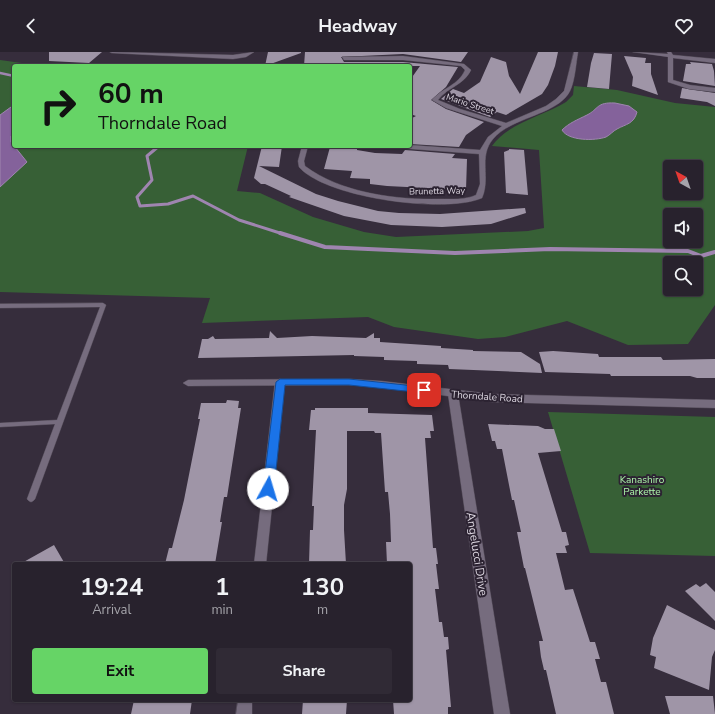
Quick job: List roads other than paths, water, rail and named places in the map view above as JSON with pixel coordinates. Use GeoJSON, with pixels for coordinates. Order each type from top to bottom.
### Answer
{"type":"FeatureCollection","features":[{"type":"Feature","properties":{"kind":"street"},"geometry":{"type":"LineString","coordinates":[[112,52],[244,56],[252,52]]}},
{"type":"Feature","properties":{"kind":"street"},"geometry":{"type":"LineString","coordinates":[[412,147],[482,152],[488,140],[498,130],[554,103],[564,95],[567,91],[576,52]]}},
{"type":"Feature","properties":{"kind":"street"},"geometry":{"type":"LineString","coordinates":[[635,52],[670,54],[715,62]]}},
{"type":"Feature","properties":{"kind":"street"},"geometry":{"type":"LineString","coordinates":[[670,54],[670,81],[689,87],[715,90]]}},
{"type":"Feature","properties":{"kind":"street","name":"Mario Street"},"geometry":{"type":"LineString","coordinates":[[344,55],[403,58],[462,65],[468,70],[466,77],[458,85],[438,95],[436,100],[445,105],[506,125]]}},
{"type":"Feature","properties":{"kind":"street","name":"Brunetta Way"},"geometry":{"type":"LineString","coordinates":[[304,148],[301,161],[302,166],[307,172],[345,190],[379,198],[402,201],[457,201],[470,200],[479,196],[483,184],[481,167],[482,152]]}},
{"type":"Feature","properties":{"kind":"street"},"geometry":{"type":"LineString","coordinates":[[260,562],[280,382]]}},
{"type":"Feature","properties":{"kind":"street","name":"Thorndale Road"},"geometry":{"type":"LineString","coordinates":[[188,383],[349,382],[381,384],[492,398],[715,404]]}},
{"type":"Feature","properties":{"kind":"street","name":"Angelucci Drive"},"geometry":{"type":"LineString","coordinates":[[453,394],[502,714]]}},
{"type":"Feature","properties":{"kind":"street"},"geometry":{"type":"LineString","coordinates":[[244,714],[245,702]]}},
{"type":"Feature","properties":{"kind":"lane"},"geometry":{"type":"LineString","coordinates":[[0,306],[103,305],[31,499]]}},
{"type":"Feature","properties":{"kind":"lane"},"geometry":{"type":"LineString","coordinates":[[0,425],[59,422]]}},
{"type":"Feature","properties":{"kind":"waterway"},"geometry":{"type":"LineString","coordinates":[[0,73],[12,76]]}},
{"type":"Feature","properties":{"kind":"waterway"},"geometry":{"type":"LineString","coordinates":[[157,148],[147,156],[152,180],[137,197],[140,206],[168,204],[193,196],[239,220],[283,234]]}},
{"type":"Feature","properties":{"kind":"waterway"},"geometry":{"type":"LineString","coordinates":[[280,233],[325,247],[455,253],[550,249],[688,251],[701,256],[715,252]]}},
{"type":"Feature","properties":{"kind":"park label","name":"Kanashiro Parkette"},"geometry":{"type":"Point","coordinates":[642,484]}}]}
